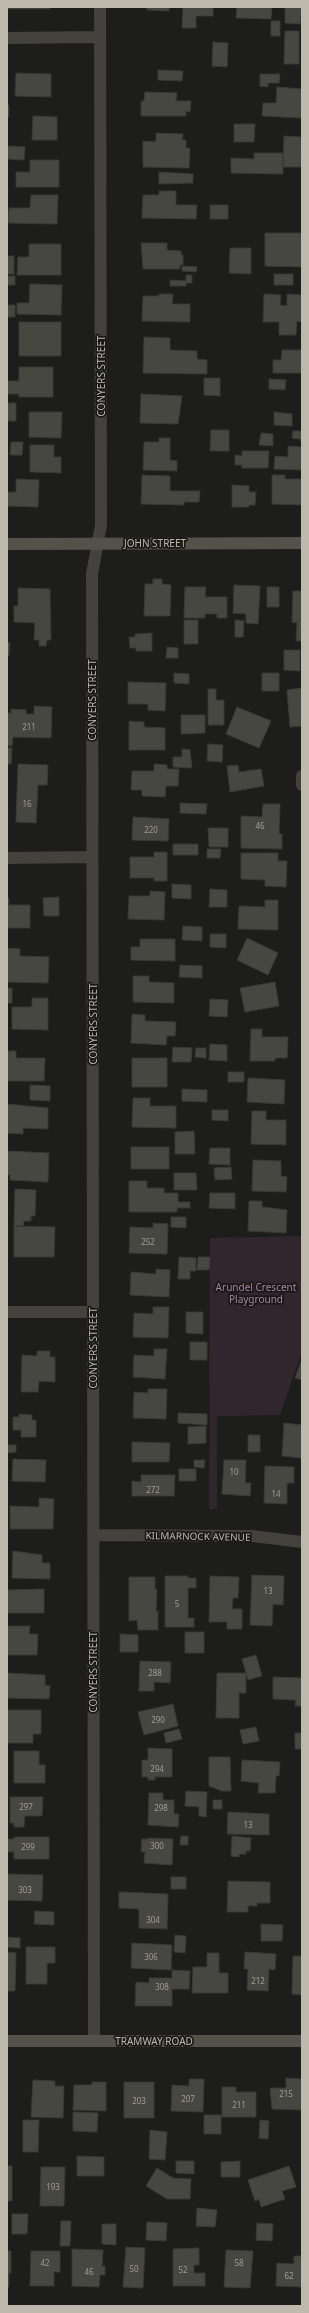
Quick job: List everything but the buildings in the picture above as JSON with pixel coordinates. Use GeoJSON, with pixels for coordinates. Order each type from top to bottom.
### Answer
{"type":"FeatureCollection","features":[{"type":"Feature","properties":{"kind":"street","name":"CONYERS STREET"},"geometry":{"type":"LineString","coordinates":[[94,2041],[92,574],[101,525],[100,7]]}},
{"type":"Feature","properties":{"kind":"street"},"geometry":{"type":"LineString","coordinates":[[7,38],[100,37]]}},
{"type":"Feature","properties":{"kind":"street","name":"JOHN STREET"},"geometry":{"type":"LineString","coordinates":[[7,544],[302,543]]}},
{"type":"Feature","properties":{"kind":"street"},"geometry":{"type":"LineString","coordinates":[[302,776],[302,785]]}},
{"type":"Feature","properties":{"kind":"street"},"geometry":{"type":"LineString","coordinates":[[7,858],[92,857]]}},
{"type":"Feature","properties":{"kind":"street"},"geometry":{"type":"LineString","coordinates":[[7,1312],[93,1312]]}},
{"type":"Feature","properties":{"kind":"street","name":"KILMARNOCK AVENUE"},"geometry":{"type":"LineString","coordinates":[[93,1535],[252,1536],[302,1542]]}},
{"type":"Feature","properties":{"kind":"street","name":"TRAMWAY ROAD"},"geometry":{"type":"LineString","coordinates":[[7,2041],[302,2041]]}},
{"type":"Feature","properties":{"kind":"green space","name":"Arundel Crescent Playground"},"geometry":{"type":"Polygon","coordinates":[[[302,1236],[302,1352],[280,1415],[217,1416],[217,1509],[209,1509],[210,1238],[302,1236]]]}}]}
